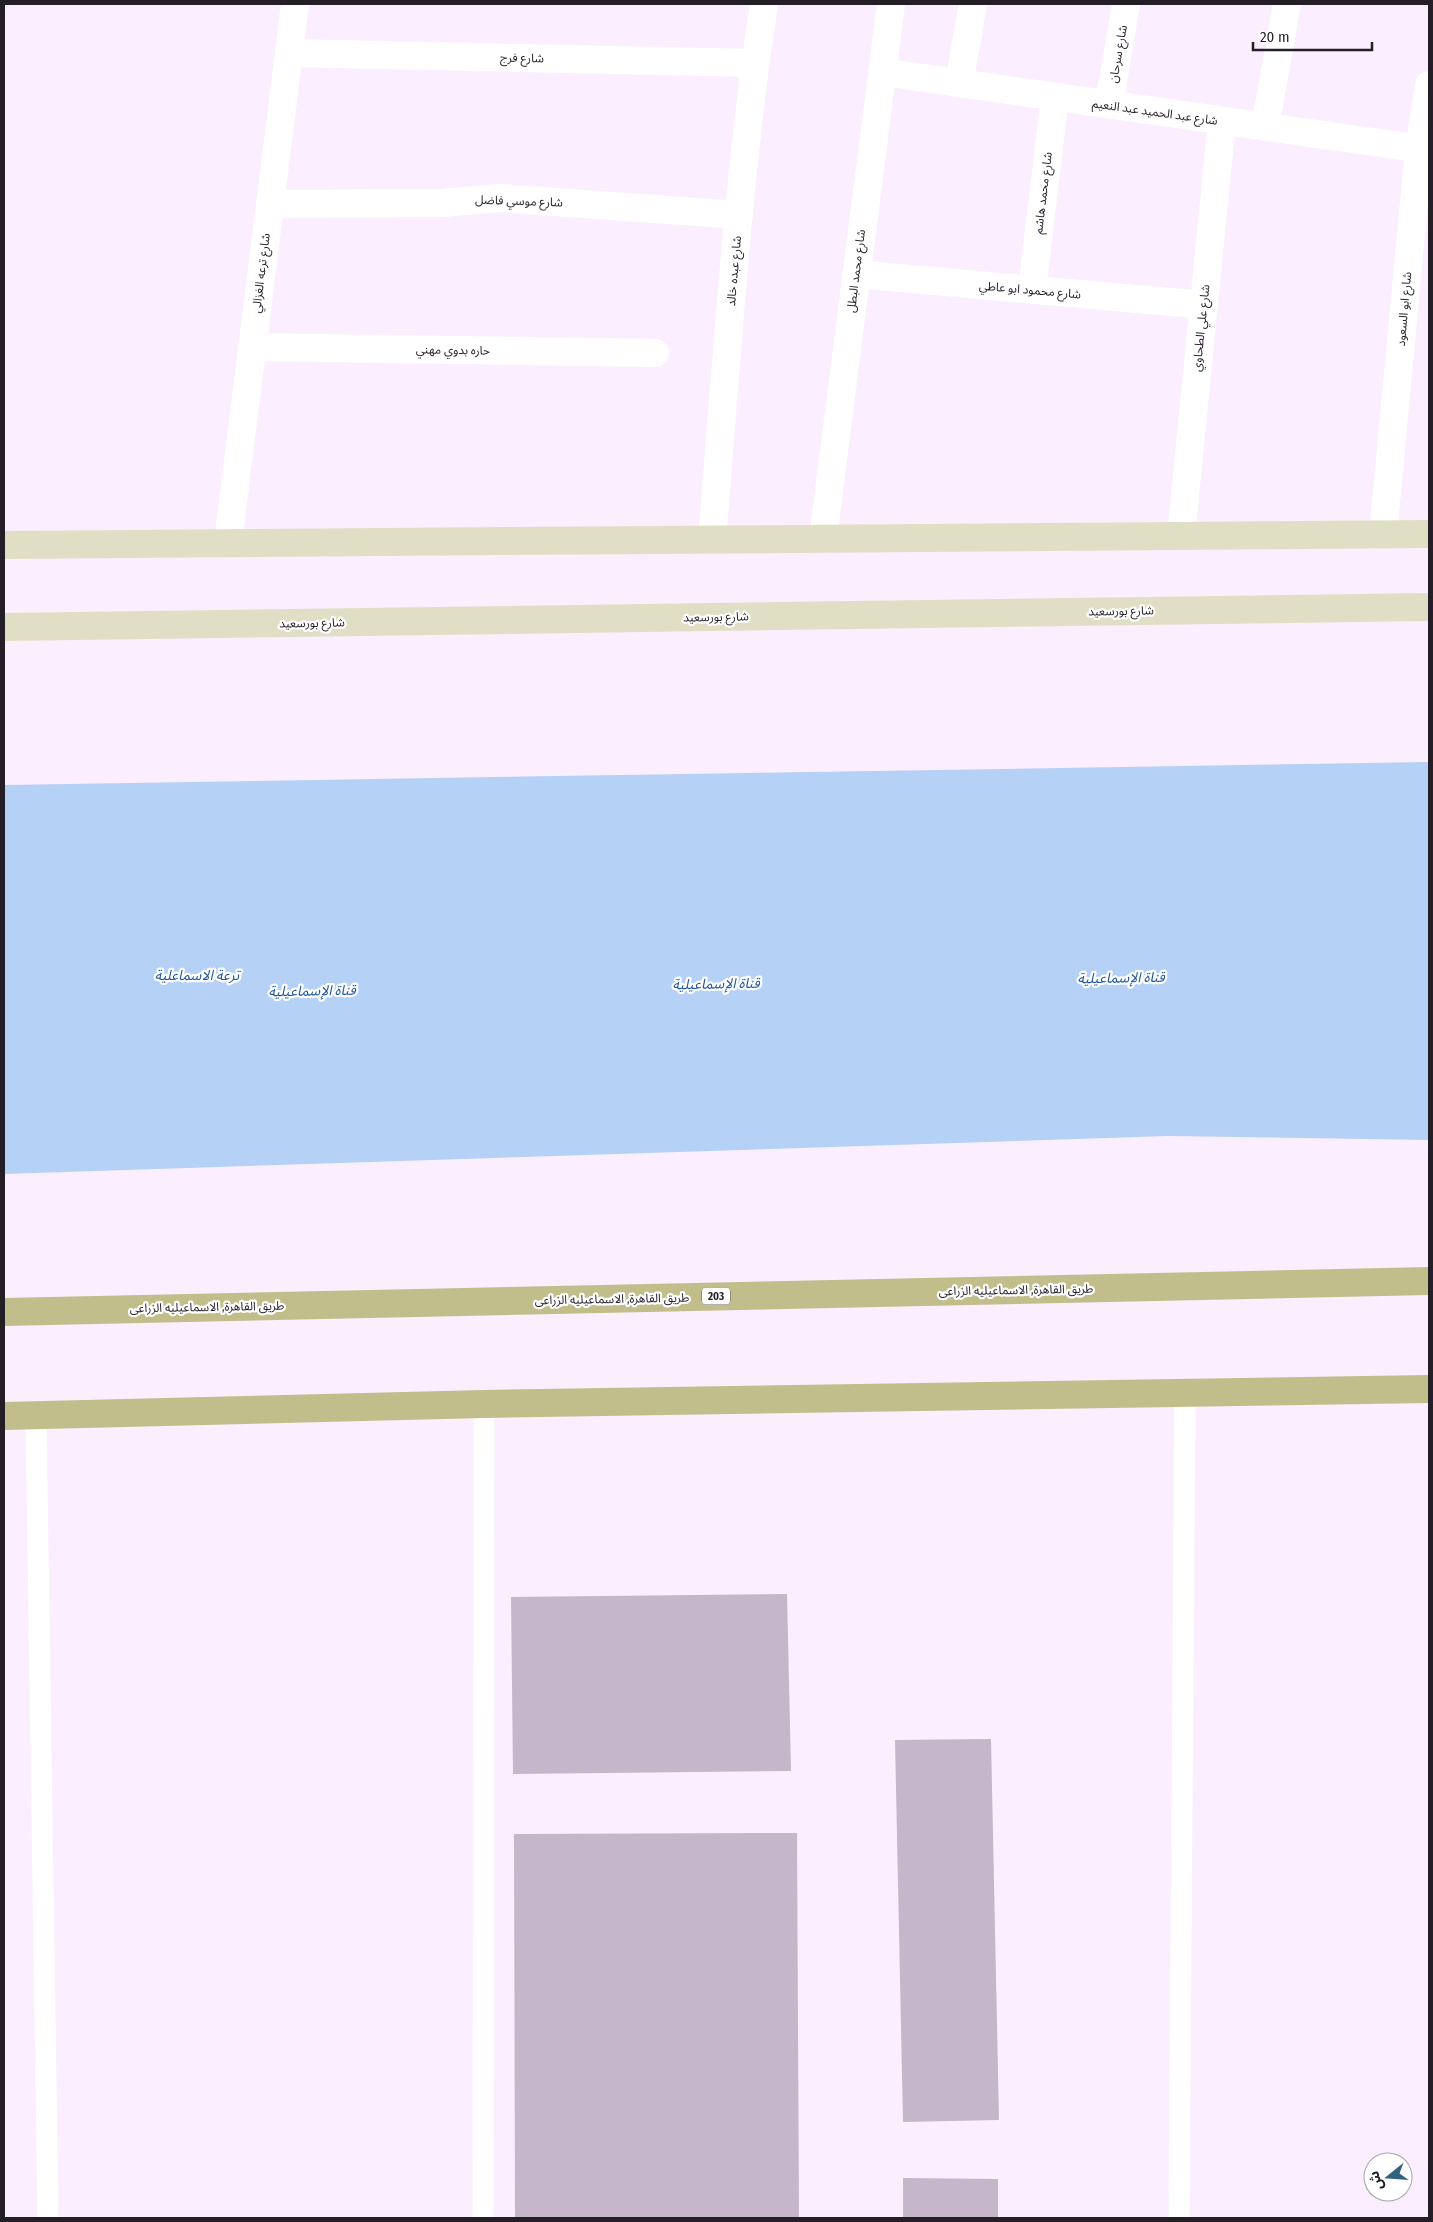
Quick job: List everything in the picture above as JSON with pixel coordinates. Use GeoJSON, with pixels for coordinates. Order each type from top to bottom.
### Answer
{"type":"FeatureCollection","features":[{"type":"Feature","properties":{"kind":"main road"},"geometry":{"type":"LineString","coordinates":[[4,545],[1429,534]]}},
{"type":"Feature","properties":{"kind":"main road","name":"شارع بورسعيد"},"geometry":{"type":"LineString","coordinates":[[4,627],[1429,607]]}},
{"type":"Feature","properties":{"kind":"main road","name":"طريق القاهرة, الاسماعيليه الزراعى"},"geometry":{"type":"LineString","coordinates":[[4,1312],[1429,1281]]}},
{"type":"Feature","properties":{"kind":"main road"},"geometry":{"type":"LineString","coordinates":[[4,1416],[484,1404],[1429,1389]]}},
{"type":"Feature","properties":{"kind":"street","name":"شارع ترعه الغزالي"},"geometry":{"type":"LineString","coordinates":[[228,542],[295,4]]}},
{"type":"Feature","properties":{"kind":"street","name":"شارع عبده خالد"},"geometry":{"type":"LineString","coordinates":[[712,539],[739,214],[755,63],[764,4]]}},
{"type":"Feature","properties":{"kind":"street","name":"شارع محمد البطل"},"geometry":{"type":"LineString","coordinates":[[823,538],[891,4]]}},
{"type":"Feature","properties":{"kind":"street"},"geometry":{"type":"LineString","coordinates":[[960,84],[973,4]]}},
{"type":"Feature","properties":{"kind":"street","name":"شارع سرحان"},"geometry":{"type":"LineString","coordinates":[[1109,105],[1126,4]]}},
{"type":"Feature","properties":{"kind":"street"},"geometry":{"type":"LineString","coordinates":[[1266,127],[1287,4]]}},
{"type":"Feature","properties":{"kind":"street","name":"شارع فرج"},"geometry":{"type":"LineString","coordinates":[[289,53],[755,63]]}},
{"type":"Feature","properties":{"kind":"street","name":"شارع عبد الحميد عبد النعيم"},"geometry":{"type":"LineString","coordinates":[[882,72],[1424,150]]}},
{"type":"Feature","properties":{"kind":"street","name":"شارع ابو السعود"},"geometry":{"type":"LineString","coordinates":[[1383,534],[1424,150],[1429,85]]}},
{"type":"Feature","properties":{"kind":"street","name":"شارع محمد هاشم"},"geometry":{"type":"LineString","coordinates":[[1032,290],[1055,97]]}},
{"type":"Feature","properties":{"kind":"street","name":"شارع علي الطحاوي"},"geometry":{"type":"LineString","coordinates":[[1182,536],[1222,121]]}},
{"type":"Feature","properties":{"kind":"street","name":"شارع موسي فاضل"},"geometry":{"type":"LineString","coordinates":[[270,204],[443,203],[471,198],[499,198],[739,214]]}},
{"type":"Feature","properties":{"kind":"street","name":"شارع محمود ابو عاطي"},"geometry":{"type":"LineString","coordinates":[[856,274],[1204,305]]}},
{"type":"Feature","properties":{"kind":"street","name":"حاره بدوي مهني"},"geometry":{"type":"LineString","coordinates":[[252,347],[655,353]]}},
{"type":"Feature","properties":{"kind":"lane"},"geometry":{"type":"LineString","coordinates":[[1179,2218],[1186,1392]]}},
{"type":"Feature","properties":{"kind":"lane"},"geometry":{"type":"LineString","coordinates":[[484,1404],[484,2218]]}},
{"type":"Feature","properties":{"kind":"lane"},"geometry":{"type":"LineString","coordinates":[[36,1415],[48,2218]]}},
{"type":"Feature","properties":{"kind":"water","name":"ترعة الاسماعلية"},"geometry":{"type":"Polygon","coordinates":[[[1429,762],[1429,1140],[1168,1136],[4,1174],[4,785],[1429,762]]]}},
{"type":"Feature","properties":{"kind":"building"},"geometry":{"type":"Polygon","coordinates":[[[787,1594],[791,1771],[513,1774],[511,1597],[787,1594]]]}},
{"type":"Feature","properties":{"kind":"building"},"geometry":{"type":"Polygon","coordinates":[[[991,1739],[999,2120],[903,2122],[895,1740],[991,1739]]]}},
{"type":"Feature","properties":{"kind":"building"},"geometry":{"type":"Polygon","coordinates":[[[797,1833],[799,2218],[515,2218],[514,1834],[797,1833]]]}},
{"type":"Feature","properties":{"kind":"building"},"geometry":{"type":"Polygon","coordinates":[[[903,2178],[998,2179],[998,2218],[903,2218],[903,2178]]]}},
{"type":"Feature","properties":{"kind":"water label","name":"قناة الإسماعيلية"},"geometry":{"type":"Point","coordinates":[1121,978]}},
{"type":"Feature","properties":{"kind":"water label","name":"قناة الإسماعيلية"},"geometry":{"type":"Point","coordinates":[716,984]}},
{"type":"Feature","properties":{"kind":"water label","name":"قناة الإسماعيلية"},"geometry":{"type":"Point","coordinates":[312,991]}}]}
